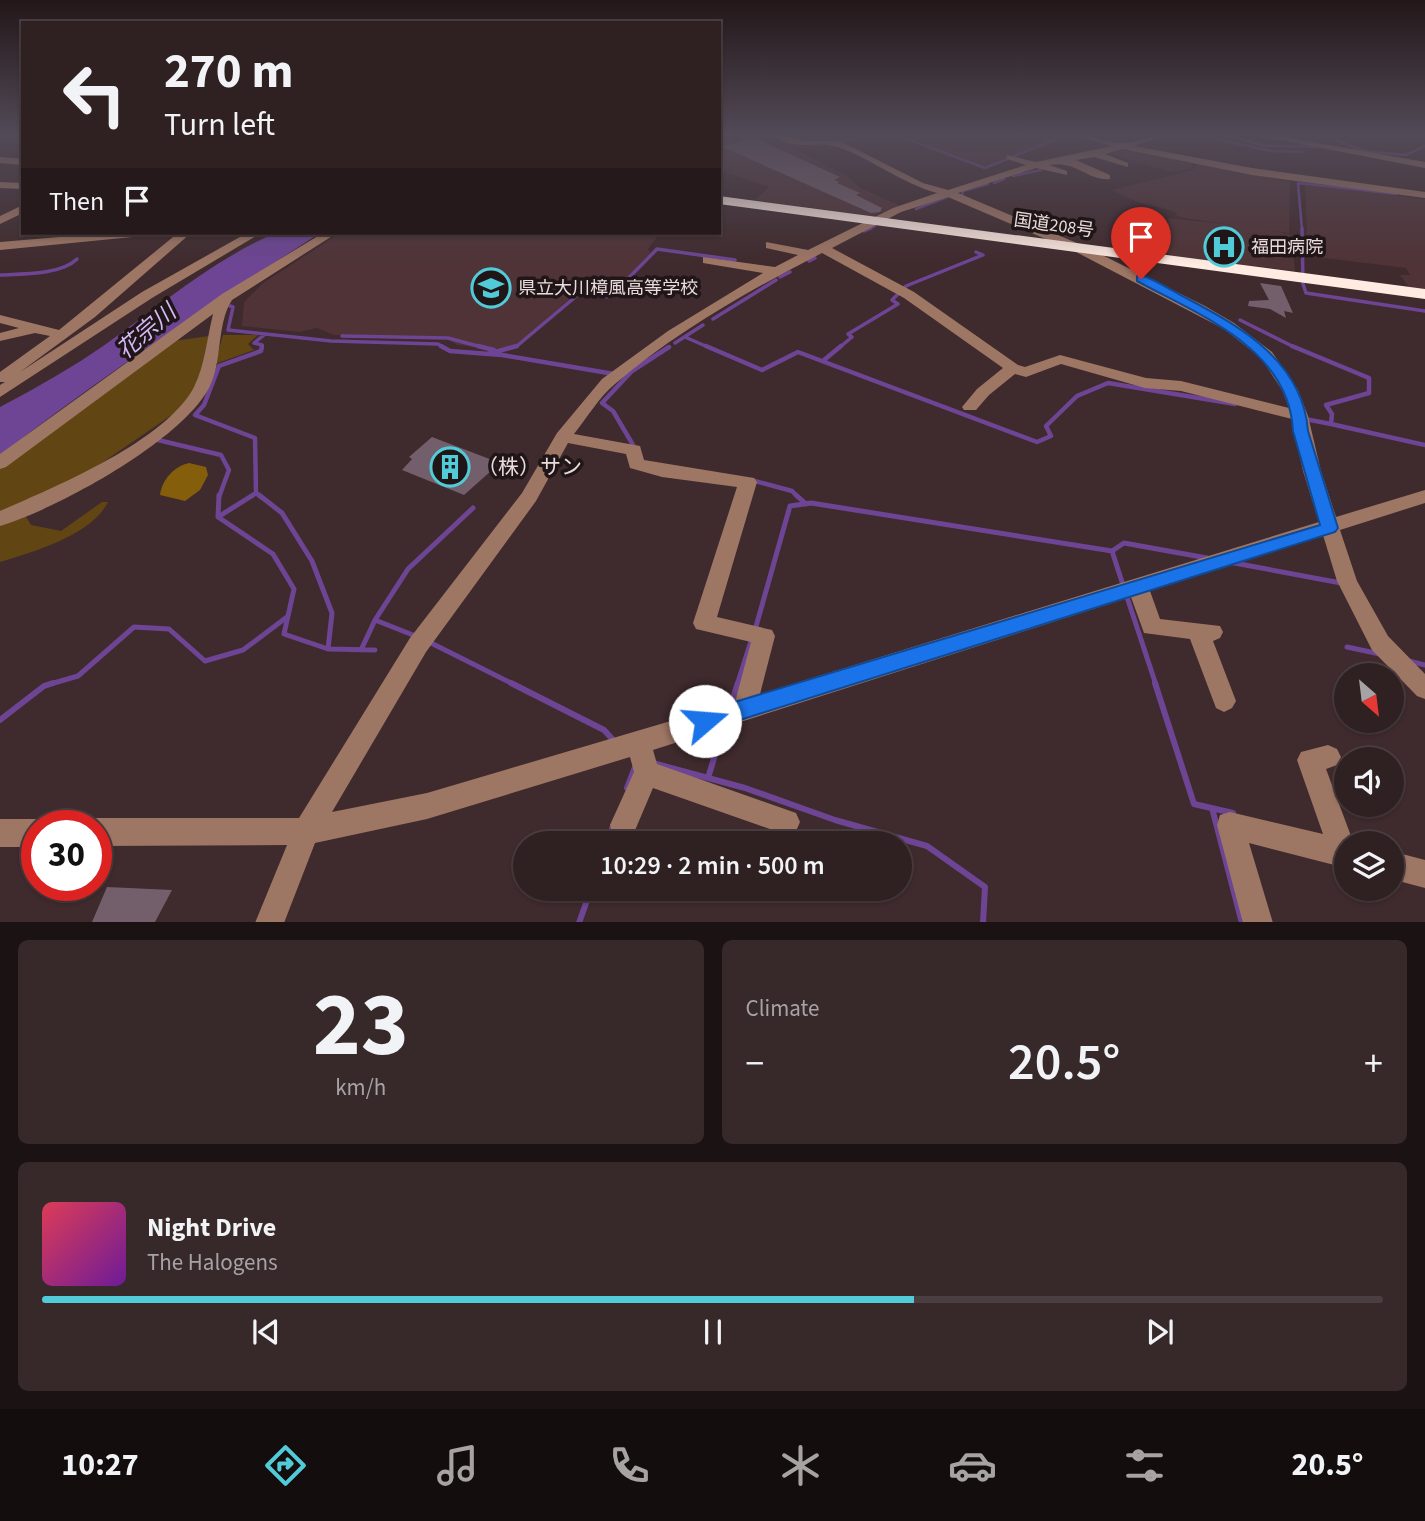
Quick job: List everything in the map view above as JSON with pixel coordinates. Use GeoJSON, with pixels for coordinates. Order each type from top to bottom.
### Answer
{"type":"FeatureCollection","features":[{"type":"Feature","properties":{"kind":"highway","name":"国道208号"},"geometry":{"type":"LineString","coordinates":[[721,200],[1425,294]]}},
{"type":"Feature","properties":{"kind":"street"},"geometry":{"type":"LineString","coordinates":[[908,179],[948,193],[1080,249],[1229,326],[1267,355],[1290,390],[1300,418],[1329,528],[1349,585],[1380,643],[1425,689]]}},
{"type":"Feature","properties":{"kind":"street"},"geometry":{"type":"LineString","coordinates":[[269,922],[306,831],[423,637],[529,497],[563,437],[617,375],[673,334],[776,271],[877,220],[991,179]]}},
{"type":"Feature","properties":{"kind":"street"},"geometry":{"type":"LineString","coordinates":[[1098,179],[1091,181],[1100,186]]}},
{"type":"Feature","properties":{"kind":"street"},"geometry":{"type":"LineString","coordinates":[[1286,179],[1425,195]]}},
{"type":"Feature","properties":{"kind":"street"},"geometry":{"type":"LineString","coordinates":[[0,185],[21,186]]}},
{"type":"Feature","properties":{"kind":"street"},"geometry":{"type":"LineString","coordinates":[[2,218],[21,209]]}},
{"type":"Feature","properties":{"kind":"street"},"geometry":{"type":"LineString","coordinates":[[0,246],[121,235]]}},
{"type":"Feature","properties":{"kind":"street"},"geometry":{"type":"LineString","coordinates":[[0,379],[61,335],[183,235]]}},
{"type":"Feature","properties":{"kind":"street"},"geometry":{"type":"LineString","coordinates":[[0,392],[147,295],[252,235]]}},
{"type":"Feature","properties":{"kind":"street"},"geometry":{"type":"LineString","coordinates":[[0,463],[227,297],[328,235]]}},
{"type":"Feature","properties":{"kind":"street"},"geometry":{"type":"LineString","coordinates":[[770,245],[815,251],[909,295],[1013,368],[1026,372],[1060,359],[1144,383],[1181,386],[1300,418]]}},
{"type":"Feature","properties":{"kind":"street"},"geometry":{"type":"LineString","coordinates":[[707,260],[776,271]]}},
{"type":"Feature","properties":{"kind":"street"},"geometry":{"type":"LineString","coordinates":[[0,519],[70,488],[171,423],[201,388],[222,304],[227,297]]}},
{"type":"Feature","properties":{"kind":"street"},"geometry":{"type":"LineString","coordinates":[[2,321],[61,335]]}},
{"type":"Feature","properties":{"kind":"street"},"geometry":{"type":"LineString","coordinates":[[0,337],[33,329]]}},
{"type":"Feature","properties":{"kind":"street"},"geometry":{"type":"LineString","coordinates":[[970,407],[983,392],[1013,368]]}},
{"type":"Feature","properties":{"kind":"street"},"geometry":{"type":"LineString","coordinates":[[563,437],[634,450],[636,464],[662,471],[748,482],[704,623],[764,636],[746,708]]}},
{"type":"Feature","properties":{"kind":"street"},"geometry":{"type":"LineString","coordinates":[[112,832],[306,831],[427,806],[636,756],[746,708],[1425,496]]}},
{"type":"Feature","properties":{"kind":"street"},"geometry":{"type":"LineString","coordinates":[[1128,590],[1152,627],[1205,631],[1224,701]]}},
{"type":"Feature","properties":{"kind":"street"},"geometry":{"type":"LineString","coordinates":[[636,756],[788,822]]}},
{"type":"Feature","properties":{"kind":"street"},"geometry":{"type":"LineString","coordinates":[[623,825],[636,756]]}},
{"type":"Feature","properties":{"kind":"street"},"geometry":{"type":"LineString","coordinates":[[1328,757],[1310,760],[1336,831]]}},
{"type":"Feature","properties":{"kind":"street"},"geometry":{"type":"LineString","coordinates":[[1258,922],[1230,825],[1334,845]]}},
{"type":"Feature","properties":{"kind":"street"},"geometry":{"type":"LineString","coordinates":[[0,833],[21,833]]}},
{"type":"Feature","properties":{"kind":"street"},"geometry":{"type":"LineString","coordinates":[[1404,868],[1425,874]]}},
{"type":"Feature","properties":{"kind":"shaded area"},"geometry":{"type":"Polygon","coordinates":[[[746,179],[850,179],[862,189],[901,206],[872,216],[755,200],[769,187],[746,179]]]}},
{"type":"Feature","properties":{"kind":"shaded area"},"geometry":{"type":"Polygon","coordinates":[[[1156,179],[1275,179],[1290,182],[1289,233],[1267,230],[1292,235],[1295,271],[1174,256],[1133,238],[1169,222],[1168,218],[1234,225],[1178,217],[1174,211],[1140,203],[1112,190],[1156,179]]]}},
{"type":"Feature","properties":{"kind":"shaded area"},"geometry":{"type":"Polygon","coordinates":[[[1305,185],[1425,199],[1425,289],[1409,287],[1400,275],[1410,275],[1406,268],[1308,256],[1305,185]]]}},
{"type":"Feature","properties":{"kind":"shaded area"},"geometry":{"type":"Polygon","coordinates":[[[337,235],[658,235],[648,249],[650,253],[610,296],[577,292],[517,346],[491,349],[457,345],[447,339],[334,335],[317,328],[299,332],[242,326],[244,302],[263,283],[337,235]]]}},
{"type":"Feature","properties":{"kind":"shaded area"},"geometry":{"type":"Polygon","coordinates":[[[223,335],[258,335],[248,344],[254,350],[215,364],[223,335]]]}},
{"type":"Feature","properties":{"kind":"shaded area"},"geometry":{"type":"Polygon","coordinates":[[[209,336],[200,374],[182,408],[87,473],[0,512],[0,468],[174,341],[209,336]]]}},
{"type":"Feature","properties":{"kind":"shaded area"},"geometry":{"type":"Polygon","coordinates":[[[189,463],[206,467],[208,475],[200,490],[185,501],[160,495],[170,474],[189,463]]]}},
{"type":"Feature","properties":{"kind":"shaded area"},"geometry":{"type":"Polygon","coordinates":[[[102,502],[108,502],[100,514],[75,533],[0,562],[0,524],[25,515],[31,525],[61,531],[102,502]]]}},
{"type":"Feature","properties":{"kind":"water","name":"花宗川"},"geometry":{"type":"Polygon","coordinates":[[[271,235],[317,235],[158,341],[0,455],[0,407],[93,353],[188,284],[271,235]]]}},
{"type":"Feature","properties":{"kind":"building"},"geometry":{"type":"Polygon","coordinates":[[[795,179],[836,179],[834,180],[840,182],[837,183],[860,193],[856,195],[882,208],[880,212],[871,213],[795,179]]]}},
{"type":"Feature","properties":{"kind":"building"},"geometry":{"type":"Polygon","coordinates":[[[1260,283],[1281,286],[1293,313],[1284,311],[1286,318],[1270,309],[1248,306],[1249,301],[1269,300],[1260,283]]]}},
{"type":"Feature","properties":{"kind":"building","name":"（株）サン"},"geometry":{"type":"Polygon","coordinates":[[[432,437],[500,463],[464,495],[402,470],[412,459],[409,457],[432,437]]]}},
{"type":"Feature","properties":{"kind":"building"},"geometry":{"type":"Polygon","coordinates":[[[112,887],[172,890],[155,922],[92,922],[101,901],[112,901],[112,887]]]}},
{"type":"Feature","properties":{"kind":"waterway"},"geometry":{"type":"LineString","coordinates":[[994,183],[1004,179]]}},
{"type":"Feature","properties":{"kind":"waterway"},"geometry":{"type":"LineString","coordinates":[[1302,230],[1298,183],[1396,194]]}},
{"type":"Feature","properties":{"kind":"waterway"},"geometry":{"type":"LineString","coordinates":[[962,196],[963,191],[988,184]]}},
{"type":"Feature","properties":{"kind":"waterway"},"geometry":{"type":"LineString","coordinates":[[916,209],[947,197]]}},
{"type":"Feature","properties":{"kind":"waterway"},"geometry":{"type":"LineString","coordinates":[[871,228],[875,226]]}},
{"type":"Feature","properties":{"kind":"waterway"},"geometry":{"type":"LineString","coordinates":[[864,231],[871,228]]}},
{"type":"Feature","properties":{"kind":"waterway"},"geometry":{"type":"LineString","coordinates":[[867,230],[871,228]]}},
{"type":"Feature","properties":{"kind":"waterway"},"geometry":{"type":"LineString","coordinates":[[1302,228],[1303,284],[1306,293],[1425,311]]}},
{"type":"Feature","properties":{"kind":"waterway"},"geometry":{"type":"LineString","coordinates":[[517,346],[580,293],[610,297],[657,249],[735,260]]}},
{"type":"Feature","properties":{"kind":"waterway"},"geometry":{"type":"LineString","coordinates":[[839,348],[852,337],[848,334],[898,304],[892,300],[906,286],[983,255],[976,252]]}},
{"type":"Feature","properties":{"kind":"waterway"},"geometry":{"type":"LineString","coordinates":[[809,261],[815,258]]}},
{"type":"Feature","properties":{"kind":"waterway"},"geometry":{"type":"LineString","coordinates":[[0,275],[51,271],[77,259]]}},
{"type":"Feature","properties":{"kind":"waterway"},"geometry":{"type":"LineString","coordinates":[[780,277],[790,272]]}},
{"type":"Feature","properties":{"kind":"waterway"},"geometry":{"type":"LineString","coordinates":[[713,319],[776,280]]}},
{"type":"Feature","properties":{"kind":"waterway"},"geometry":{"type":"LineString","coordinates":[[230,306],[233,307],[228,330],[331,341],[441,346]]}},
{"type":"Feature","properties":{"kind":"waterway"},"geometry":{"type":"LineString","coordinates":[[1240,320],[1292,346]]}},
{"type":"Feature","properties":{"kind":"waterway"},"geometry":{"type":"LineString","coordinates":[[675,343],[703,325]]}},
{"type":"Feature","properties":{"kind":"waterway"},"geometry":{"type":"LineString","coordinates":[[262,346],[254,343],[264,335]]}},
{"type":"Feature","properties":{"kind":"waterway"},"geometry":{"type":"LineString","coordinates":[[342,336],[448,338],[485,348]]}},
{"type":"Feature","properties":{"kind":"waterway"},"geometry":{"type":"LineString","coordinates":[[685,337],[710,348]]}},
{"type":"Feature","properties":{"kind":"waterway"},"geometry":{"type":"LineString","coordinates":[[256,493],[255,438],[195,415],[204,405],[219,366],[261,351],[262,346]]}},
{"type":"Feature","properties":{"kind":"waterway"},"geometry":{"type":"LineString","coordinates":[[441,346],[450,351],[487,354]]}},
{"type":"Feature","properties":{"kind":"waterway"},"geometry":{"type":"LineString","coordinates":[[478,346],[494,350]]}},
{"type":"Feature","properties":{"kind":"waterway"},"geometry":{"type":"LineString","coordinates":[[487,354],[517,346]]}},
{"type":"Feature","properties":{"kind":"waterway"},"geometry":{"type":"LineString","coordinates":[[511,348],[517,346]]}},
{"type":"Feature","properties":{"kind":"waterway"},"geometry":{"type":"LineString","coordinates":[[706,346],[762,370],[798,352],[1037,442],[1051,436],[1046,426],[1077,396],[1108,383],[1235,404]]}},
{"type":"Feature","properties":{"kind":"waterway"},"geometry":{"type":"LineString","coordinates":[[824,360],[841,346]]}},
{"type":"Feature","properties":{"kind":"waterway"},"geometry":{"type":"LineString","coordinates":[[1292,346],[1369,378],[1369,393],[1326,405],[1332,414],[1331,424]]}},
{"type":"Feature","properties":{"kind":"waterway"},"geometry":{"type":"LineString","coordinates":[[1292,346],[1296,348]]}},
{"type":"Feature","properties":{"kind":"waterway"},"geometry":{"type":"LineString","coordinates":[[636,450],[613,411],[602,403],[632,371],[669,347]]}},
{"type":"Feature","properties":{"kind":"waterway"},"geometry":{"type":"LineString","coordinates":[[487,354],[614,374]]}},
{"type":"Feature","properties":{"kind":"waterway"},"geometry":{"type":"LineString","coordinates":[[1305,419],[1331,424]]}},
{"type":"Feature","properties":{"kind":"waterway"},"geometry":{"type":"LineString","coordinates":[[1331,424],[1425,445]]}},
{"type":"Feature","properties":{"kind":"waterway"},"geometry":{"type":"LineString","coordinates":[[158,440],[221,455],[229,470],[219,497]]}},
{"type":"Feature","properties":{"kind":"waterway"},"geometry":{"type":"LineString","coordinates":[[751,480],[792,491],[796,495]]}},
{"type":"Feature","properties":{"kind":"waterway"},"geometry":{"type":"LineString","coordinates":[[256,493],[261,497]]}},
{"type":"Feature","properties":{"kind":"waterway"},"geometry":{"type":"LineString","coordinates":[[218,517],[219,495]]}},
{"type":"Feature","properties":{"kind":"waterway"},"geometry":{"type":"LineString","coordinates":[[218,517],[253,495]]}},
{"type":"Feature","properties":{"kind":"waterway"},"geometry":{"type":"LineString","coordinates":[[259,495],[282,513],[312,561],[332,613],[328,649]]}},
{"type":"Feature","properties":{"kind":"waterway"},"geometry":{"type":"LineString","coordinates":[[796,495],[806,504]]}},
{"type":"Feature","properties":{"kind":"waterway"},"geometry":{"type":"LineString","coordinates":[[755,630],[790,506],[806,504]]}},
{"type":"Feature","properties":{"kind":"waterway"},"geometry":{"type":"LineString","coordinates":[[806,504],[1112,551]]}},
{"type":"Feature","properties":{"kind":"waterway"},"geometry":{"type":"LineString","coordinates":[[375,620],[408,569],[473,508]]}},
{"type":"Feature","properties":{"kind":"waterway"},"geometry":{"type":"LineString","coordinates":[[218,517],[273,554],[294,589],[284,634],[328,649]]}},
{"type":"Feature","properties":{"kind":"waterway"},"geometry":{"type":"LineString","coordinates":[[1112,551],[1124,543],[1207,558]]}},
{"type":"Feature","properties":{"kind":"waterway"},"geometry":{"type":"LineString","coordinates":[[1112,551],[1123,585]]}},
{"type":"Feature","properties":{"kind":"waterway"},"geometry":{"type":"LineString","coordinates":[[1229,562],[1341,583]]}},
{"type":"Feature","properties":{"kind":"waterway"},"geometry":{"type":"LineString","coordinates":[[1126,594],[1156,685]]}},
{"type":"Feature","properties":{"kind":"waterway"},"geometry":{"type":"LineString","coordinates":[[47,685],[78,676],[134,627],[169,629],[205,661],[243,650],[287,617]]}},
{"type":"Feature","properties":{"kind":"waterway"},"geometry":{"type":"LineString","coordinates":[[361,650],[375,620]]}},
{"type":"Feature","properties":{"kind":"waterway"},"geometry":{"type":"LineString","coordinates":[[375,620],[418,637]]}},
{"type":"Feature","properties":{"kind":"waterway"},"geometry":{"type":"LineString","coordinates":[[737,685],[752,638]]}},
{"type":"Feature","properties":{"kind":"waterway"},"geometry":{"type":"LineString","coordinates":[[429,642],[511,683]]}},
{"type":"Feature","properties":{"kind":"waterway"},"geometry":{"type":"LineString","coordinates":[[1347,647],[1380,654]]}},
{"type":"Feature","properties":{"kind":"waterway"},"geometry":{"type":"LineString","coordinates":[[328,649],[361,650]]}},
{"type":"Feature","properties":{"kind":"waterway"},"geometry":{"type":"LineString","coordinates":[[361,650],[375,650]]}},
{"type":"Feature","properties":{"kind":"waterway"},"geometry":{"type":"LineString","coordinates":[[1409,661],[1425,665]]}},
{"type":"Feature","properties":{"kind":"waterway"},"geometry":{"type":"LineString","coordinates":[[47,685],[53,683]]}},
{"type":"Feature","properties":{"kind":"waterway"},"geometry":{"type":"LineString","coordinates":[[511,683],[515,685]]}},
{"type":"Feature","properties":{"kind":"waterway"},"geometry":{"type":"LineString","coordinates":[[511,683],[604,730],[615,742]]}},
{"type":"Feature","properties":{"kind":"waterway"},"geometry":{"type":"LineString","coordinates":[[730,707],[738,683]]}},
{"type":"Feature","properties":{"kind":"waterway"},"geometry":{"type":"LineString","coordinates":[[1155,683],[1194,804],[1212,808]]}},
{"type":"Feature","properties":{"kind":"waterway"},"geometry":{"type":"LineString","coordinates":[[0,720],[47,685]]}},
{"type":"Feature","properties":{"kind":"waterway"},"geometry":{"type":"LineString","coordinates":[[708,778],[725,722]]}},
{"type":"Feature","properties":{"kind":"waterway"},"geometry":{"type":"LineString","coordinates":[[653,763],[708,778]]}},
{"type":"Feature","properties":{"kind":"waterway"},"geometry":{"type":"LineString","coordinates":[[627,788],[635,767]]}},
{"type":"Feature","properties":{"kind":"waterway"},"geometry":{"type":"LineString","coordinates":[[708,778],[835,820],[927,846],[985,887],[983,922]]}},
{"type":"Feature","properties":{"kind":"waterway"},"geometry":{"type":"LineString","coordinates":[[1212,808],[1233,813]]}},
{"type":"Feature","properties":{"kind":"waterway"},"geometry":{"type":"LineString","coordinates":[[1212,808],[1242,922]]}},
{"type":"Feature","properties":{"kind":"waterway"},"geometry":{"type":"LineString","coordinates":[[611,831],[613,826]]}},
{"type":"Feature","properties":{"kind":"waterway"},"geometry":{"type":"LineString","coordinates":[[579,922],[587,901]]}},
{"type":"Feature","properties":{"kind":"place","name":"福田病院"},"geometry":{"type":"Point","coordinates":[1224,247]}},
{"type":"Feature","properties":{"kind":"place","name":"県立大川樟風高等学校"},"geometry":{"type":"Point","coordinates":[491,288]}},
{"type":"Feature","properties":{"kind":"place","name":"（株）サン"},"geometry":{"type":"Point","coordinates":[450,467]}},
{"type":"Feature","properties":{"kind":"route"},"geometry":{"type":"LineString","coordinates":[[705,721],[1329,528],[1300,431],[1300,415],[1284,379],[1267,355],[1229,326],[1141,279]]}}]}
